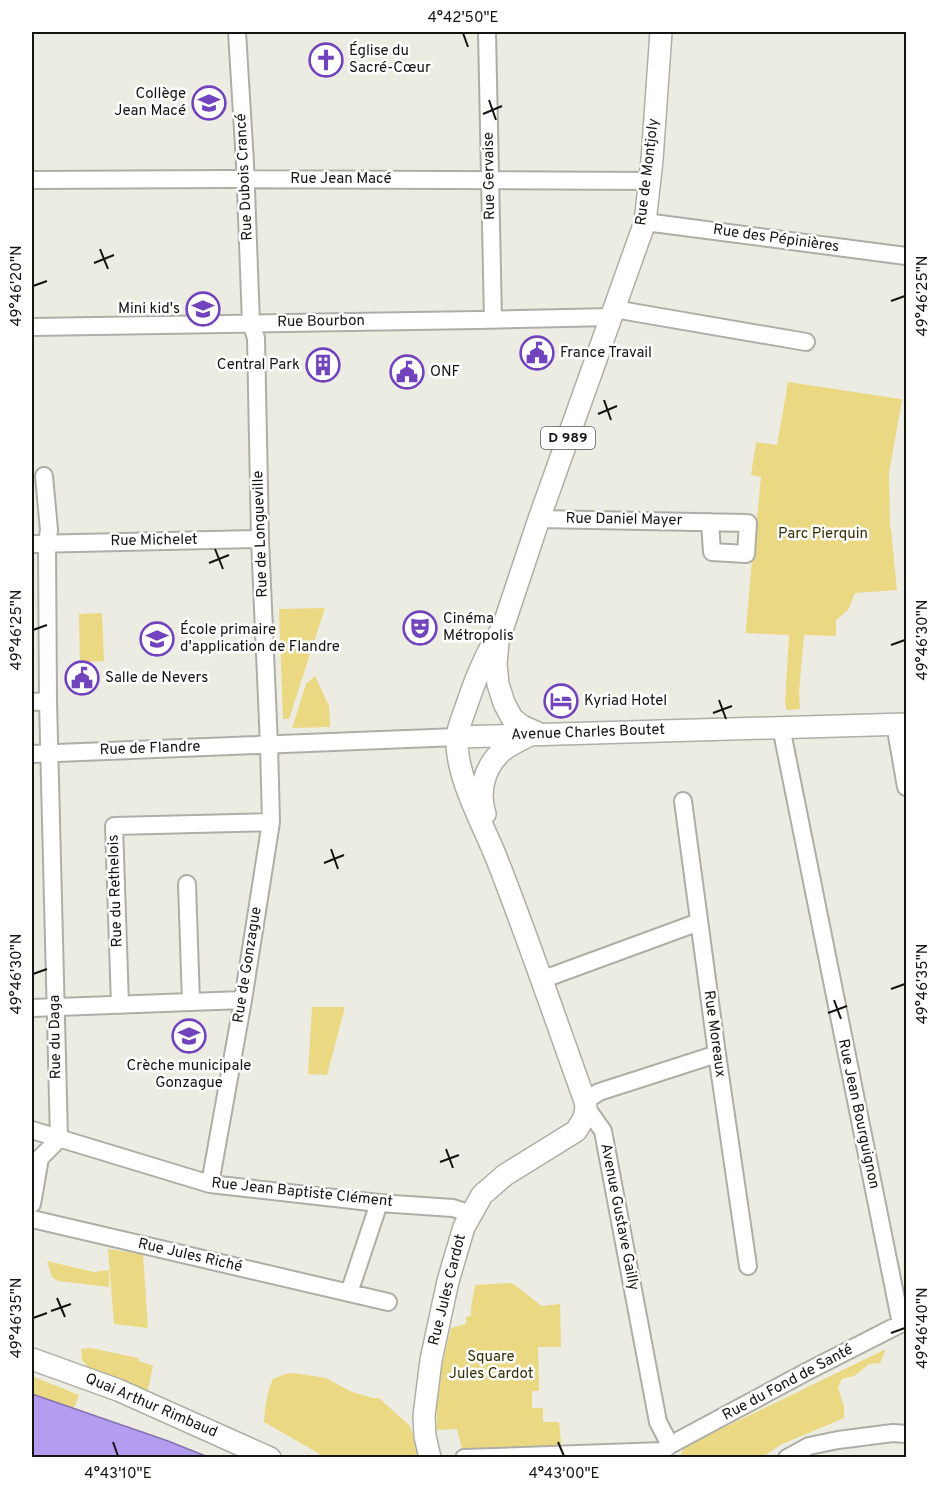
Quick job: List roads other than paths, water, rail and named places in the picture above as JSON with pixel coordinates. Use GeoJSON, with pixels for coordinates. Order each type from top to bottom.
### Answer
{"type":"FeatureCollection","features":[{"type":"Feature","properties":{"kind":"main road","name":"Rue de Montjoly"},"geometry":{"type":"LineString","coordinates":[[612,313],[645,222],[661,32]]}},
{"type":"Feature","properties":{"kind":"main road","name":"D 989"},"geometry":{"type":"LineString","coordinates":[[502,629],[612,313]]}},
{"type":"Feature","properties":{"kind":"main road"},"geometry":{"type":"LineString","coordinates":[[498,860],[483,808],[482,787],[487,770],[501,753],[535,734],[512,718],[498,684],[496,664],[502,629]]}},
{"type":"Feature","properties":{"kind":"main road"},"geometry":{"type":"LineString","coordinates":[[498,860],[470,795],[459,762],[457,737],[472,691],[494,640],[502,629]]}},
{"type":"Feature","properties":{"kind":"main road","name":"Avenue Charles Boutet"},"geometry":{"type":"LineString","coordinates":[[457,737],[901,724]]}},
{"type":"Feature","properties":{"kind":"main road","name":"Avenue Gustave Gailly"},"geometry":{"type":"LineString","coordinates":[[498,860],[586,1104]]}},
{"type":"Feature","properties":{"kind":"main road","name":"Rue Jules Cardot"},"geometry":{"type":"LineString","coordinates":[[429,1458],[424,1416],[431,1360],[448,1281],[464,1227],[482,1195],[505,1175],[576,1131],[584,1118],[586,1104]]}},
{"type":"Feature","properties":{"kind":"main road","name":"Quai Arthur Rimbaud"},"geometry":{"type":"LineString","coordinates":[[32,1359],[118,1390],[270,1458]]}},
{"type":"Feature","properties":{"kind":"street","name":"Rue Dubois Crancé"},"geometry":{"type":"LineString","coordinates":[[237,32],[246,179],[251,323]]}},
{"type":"Feature","properties":{"kind":"street","name":"Rue Gervaise"},"geometry":{"type":"LineString","coordinates":[[487,32],[494,320]]}},
{"type":"Feature","properties":{"kind":"street","name":"Rue Jean Macé"},"geometry":{"type":"LineString","coordinates":[[32,180],[650,181]]}},
{"type":"Feature","properties":{"kind":"street","name":"Rue des Pépinières"},"geometry":{"type":"LineString","coordinates":[[645,222],[906,256]]}},
{"type":"Feature","properties":{"kind":"street","name":"Rue Bourbon"},"geometry":{"type":"LineString","coordinates":[[32,327],[494,320],[612,313]]}},
{"type":"Feature","properties":{"kind":"street"},"geometry":{"type":"LineString","coordinates":[[612,313],[806,342]]}},
{"type":"Feature","properties":{"kind":"street","name":"Rue de Longueville"},"geometry":{"type":"LineString","coordinates":[[251,323],[256,338],[260,538],[269,745]]}},
{"type":"Feature","properties":{"kind":"street"},"geometry":{"type":"LineString","coordinates":[[39,543],[49,530],[44,476]]}},
{"type":"Feature","properties":{"kind":"street","name":"Rue Daniel Mayer"},"geometry":{"type":"LineString","coordinates":[[539,519],[710,522]]}},
{"type":"Feature","properties":{"kind":"street","name":"Rue Michelet"},"geometry":{"type":"LineString","coordinates":[[39,543],[260,538]]}},
{"type":"Feature","properties":{"kind":"street","name":"Rue du Daga"},"geometry":{"type":"LineString","coordinates":[[39,543],[40,701],[49,753],[59,1139]]}},
{"type":"Feature","properties":{"kind":"street"},"geometry":{"type":"LineString","coordinates":[[901,724],[906,787]]}},
{"type":"Feature","properties":{"kind":"street","name":"Rue Jean Bourguignon"},"geometry":{"type":"LineString","coordinates":[[781,727],[904,1322]]}},
{"type":"Feature","properties":{"kind":"street","name":"Avenue Charles Boutet"},"geometry":{"type":"LineString","coordinates":[[269,745],[457,737]]}},
{"type":"Feature","properties":{"kind":"street","name":"Rue de Flandre"},"geometry":{"type":"LineString","coordinates":[[32,754],[269,745]]}},
{"type":"Feature","properties":{"kind":"street","name":"Rue de Gonzague"},"geometry":{"type":"LineString","coordinates":[[210,1184],[243,1000],[271,822],[269,745]]}},
{"type":"Feature","properties":{"kind":"street","name":"Rue Moreaux"},"geometry":{"type":"LineString","coordinates":[[683,801],[748,1266]]}},
{"type":"Feature","properties":{"kind":"street","name":"Rue du Rethelois"},"geometry":{"type":"LineString","coordinates":[[120,1005],[114,826],[271,822]]}},
{"type":"Feature","properties":{"kind":"street"},"geometry":{"type":"LineString","coordinates":[[187,884],[190,1002]]}},
{"type":"Feature","properties":{"kind":"street"},"geometry":{"type":"LineString","coordinates":[[541,980],[699,922]]}},
{"type":"Feature","properties":{"kind":"street"},"geometry":{"type":"LineString","coordinates":[[32,1008],[243,1000]]}},
{"type":"Feature","properties":{"kind":"street"},"geometry":{"type":"LineString","coordinates":[[586,1104],[599,1092],[717,1054]]}},
{"type":"Feature","properties":{"kind":"street","name":"Avenue Gustave Gailly"},"geometry":{"type":"LineString","coordinates":[[586,1104],[603,1131],[658,1422],[670,1445]]}},
{"type":"Feature","properties":{"kind":"street","name":"Rue Jean Baptiste Clément"},"geometry":{"type":"LineString","coordinates":[[32,1130],[210,1184],[379,1203],[453,1208],[471,1214]]}},
{"type":"Feature","properties":{"kind":"street"},"geometry":{"type":"LineString","coordinates":[[32,1204],[40,1158],[59,1139]]}},
{"type":"Feature","properties":{"kind":"street"},"geometry":{"type":"LineString","coordinates":[[349,1293],[379,1203]]}},
{"type":"Feature","properties":{"kind":"street","name":"Rue Jules Riché"},"geometry":{"type":"LineString","coordinates":[[32,1220],[388,1302]]}},
{"type":"Feature","properties":{"kind":"street","name":"Rue du Fond de Santé"},"geometry":{"type":"LineString","coordinates":[[464,1458],[663,1451],[670,1445],[808,1371],[904,1322]]}},
{"type":"Feature","properties":{"kind":"street"},"geometry":{"type":"LineString","coordinates":[[788,1458],[809,1446],[838,1440],[892,1433],[906,1434]]}},
{"type":"Feature","properties":{"kind":"place","name":"Église du Sacré-Cœur"},"geometry":{"type":"Point","coordinates":[326,60]}},
{"type":"Feature","properties":{"kind":"place","name":"Collège Jean Macé"},"geometry":{"type":"Point","coordinates":[209,103]}},
{"type":"Feature","properties":{"kind":"place","name":"Mini kid's"},"geometry":{"type":"Point","coordinates":[203,309]}},
{"type":"Feature","properties":{"kind":"place","name":"France Travail"},"geometry":{"type":"Point","coordinates":[537,353]}},
{"type":"Feature","properties":{"kind":"place","name":"Central Park"},"geometry":{"type":"Point","coordinates":[323,365]}},
{"type":"Feature","properties":{"kind":"place","name":"ONF"},"geometry":{"type":"Point","coordinates":[407,372]}},
{"type":"Feature","properties":{"kind":"place","name":"Cinéma Métropolis"},"geometry":{"type":"Point","coordinates":[420,628]}},
{"type":"Feature","properties":{"kind":"place","name":"École primaire d'application de Flandre"},"geometry":{"type":"Point","coordinates":[157,639]}},
{"type":"Feature","properties":{"kind":"place","name":"Salle de Nevers"},"geometry":{"type":"Point","coordinates":[82,678]}},
{"type":"Feature","properties":{"kind":"place","name":"Kyriad Hotel"},"geometry":{"type":"Point","coordinates":[561,701]}},
{"type":"Feature","properties":{"kind":"place","name":"Crèche municipale Gonzague"},"geometry":{"type":"Point","coordinates":[189,1036]}},
{"type":"Feature","properties":{"kind":"park label","name":"Parc Pierquin"},"geometry":{"type":"Point","coordinates":[823,534]}},
{"type":"Feature","properties":{"kind":"park label","name":"Square Jules Cardot"},"geometry":{"type":"Point","coordinates":[491,1366]}}]}
